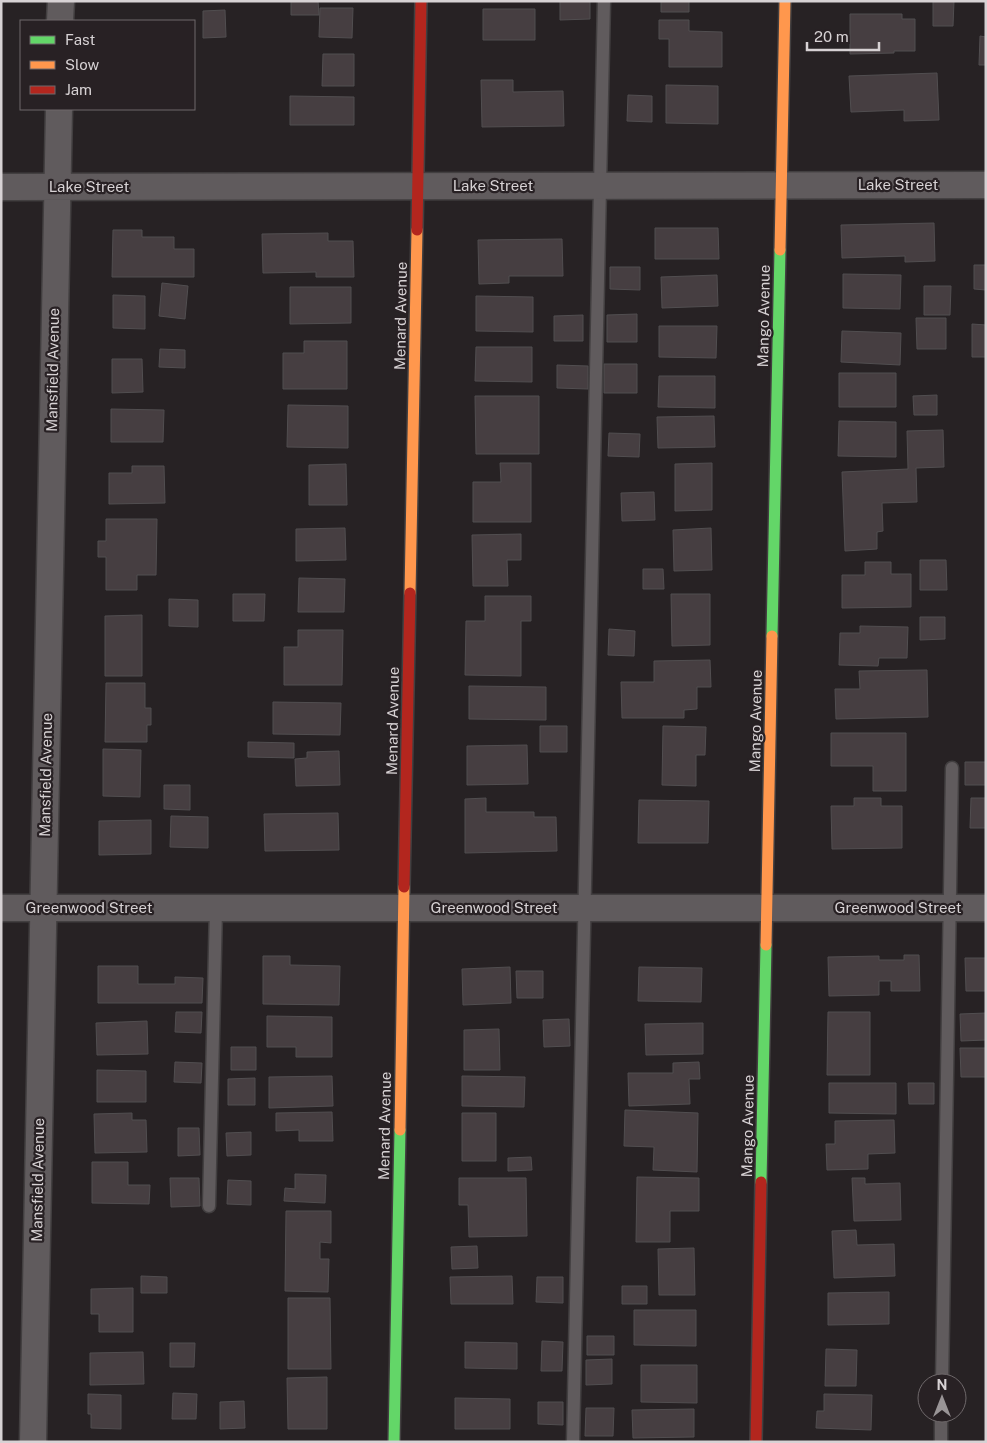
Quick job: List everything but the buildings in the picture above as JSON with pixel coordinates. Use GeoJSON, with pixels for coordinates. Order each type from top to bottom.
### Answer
{"type":"FeatureCollection","features":[{"type":"Feature","properties":{"kind":"street"},"geometry":{"type":"LineString","coordinates":[[60,20],[61,1]]}},
{"type":"Feature","properties":{"kind":"street","name":"Menard Avenue"},"geometry":{"type":"LineString","coordinates":[[394,1442],[422,1]]}},
{"type":"Feature","properties":{"kind":"street","name":"Mango Avenue"},"geometry":{"type":"LineString","coordinates":[[756,1442],[785,1]]}},
{"type":"Feature","properties":{"kind":"street","name":"Mansfield Avenue"},"geometry":{"type":"LineString","coordinates":[[33,1442],[58,110]]}},
{"type":"Feature","properties":{"kind":"street","name":"Lake Street"},"geometry":{"type":"LineString","coordinates":[[1,187],[986,185]]}},
{"type":"Feature","properties":{"kind":"street","name":"Greenwood Street"},"geometry":{"type":"LineString","coordinates":[[1,908],[986,908]]}},
{"type":"Feature","properties":{"kind":"lane"},"geometry":{"type":"LineString","coordinates":[[573,1442],[604,1]]}},
{"type":"Feature","properties":{"kind":"lane"},"geometry":{"type":"LineString","coordinates":[[942,1373],[952,768]]}},
{"type":"Feature","properties":{"kind":"lane"},"geometry":{"type":"LineString","coordinates":[[209,1206],[216,908]]}},
{"type":"Feature","properties":{"kind":"lane"},"geometry":{"type":"LineString","coordinates":[[941,1423],[941,1442]]}},
{"type":"Feature","properties":{"kind":"traffic: fast"},"geometry":{"type":"LineString","coordinates":[[772,636],[780,250]]}},
{"type":"Feature","properties":{"kind":"traffic: fast"},"geometry":{"type":"LineString","coordinates":[[761,1182],[766,945]]}},
{"type":"Feature","properties":{"kind":"traffic: fast"},"geometry":{"type":"LineString","coordinates":[[394,1442],[400,1130]]}},
{"type":"Feature","properties":{"kind":"traffic: slow"},"geometry":{"type":"LineString","coordinates":[[780,250],[785,1]]}},
{"type":"Feature","properties":{"kind":"traffic: slow"},"geometry":{"type":"LineString","coordinates":[[410,593],[417,230]]}},
{"type":"Feature","properties":{"kind":"traffic: slow"},"geometry":{"type":"LineString","coordinates":[[766,945],[772,636]]}},
{"type":"Feature","properties":{"kind":"traffic: slow"},"geometry":{"type":"LineString","coordinates":[[400,1130],[404,887]]}},
{"type":"Feature","properties":{"kind":"traffic: jam"},"geometry":{"type":"LineString","coordinates":[[417,230],[421,1]]}},
{"type":"Feature","properties":{"kind":"traffic: jam"},"geometry":{"type":"LineString","coordinates":[[404,887],[410,593]]}},
{"type":"Feature","properties":{"kind":"traffic: jam"},"geometry":{"type":"LineString","coordinates":[[756,1442],[761,1182]]}}]}
